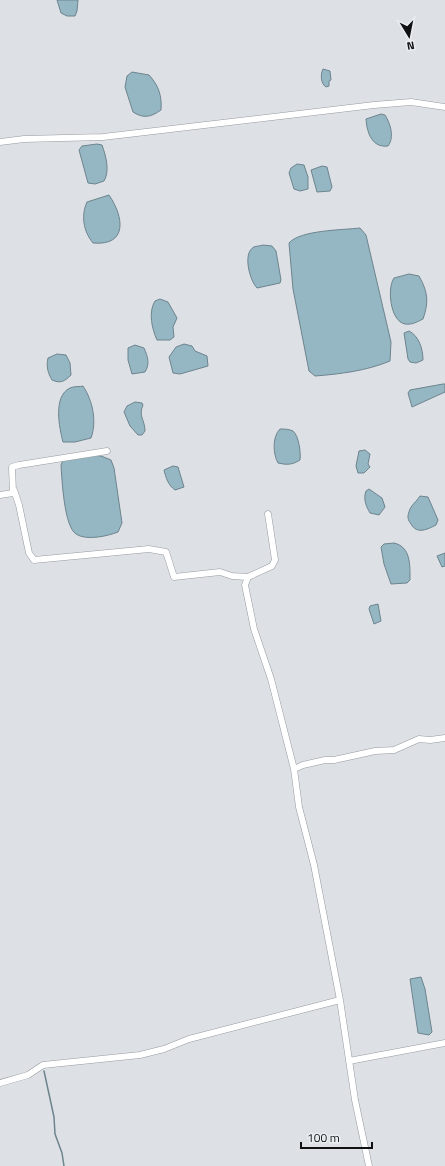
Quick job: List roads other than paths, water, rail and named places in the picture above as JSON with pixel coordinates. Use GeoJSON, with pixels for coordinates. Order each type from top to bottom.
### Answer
{"type":"FeatureCollection","features":[{"type":"Feature","properties":{"kind":"street"},"geometry":{"type":"LineString","coordinates":[[0,142],[24,139],[103,137],[381,104],[411,102],[445,107]]}},
{"type":"Feature","properties":{"kind":"street"},"geometry":{"type":"LineString","coordinates":[[107,451],[12,467],[14,490],[19,505],[29,553],[34,560],[150,550],[166,552],[174,577],[220,572],[232,576],[248,577],[272,566],[275,560],[268,514]]}},
{"type":"Feature","properties":{"kind":"street"},"geometry":{"type":"LineString","coordinates":[[0,495],[13,493],[14,490]]}},
{"type":"Feature","properties":{"kind":"street"},"geometry":{"type":"LineString","coordinates":[[248,577],[245,586],[254,630],[271,679],[294,769],[299,807],[314,865],[340,1000],[355,1100],[369,1166]]}},
{"type":"Feature","properties":{"kind":"street"},"geometry":{"type":"LineString","coordinates":[[294,769],[303,765],[325,760],[334,760],[375,751],[394,750],[419,739],[430,740],[445,738]]}},
{"type":"Feature","properties":{"kind":"street"},"geometry":{"type":"LineString","coordinates":[[0,1083],[28,1074],[42,1065],[140,1055],[164,1049],[189,1039],[340,1000]]}},
{"type":"Feature","properties":{"kind":"street"},"geometry":{"type":"LineString","coordinates":[[349,1061],[445,1043]]}},
{"type":"Feature","properties":{"kind":"water"},"geometry":{"type":"Polygon","coordinates":[[[57,0],[78,0],[75,16],[67,16],[61,13],[57,0]]]}},
{"type":"Feature","properties":{"kind":"water"},"geometry":{"type":"Polygon","coordinates":[[[323,69],[330,71],[331,80],[329,81],[329,86],[326,87],[323,84],[322,79],[323,69]]]}},
{"type":"Feature","properties":{"kind":"water"},"geometry":{"type":"Polygon","coordinates":[[[132,72],[149,75],[159,91],[161,110],[147,116],[141,116],[133,112],[125,87],[127,76],[132,72]]]}},
{"type":"Feature","properties":{"kind":"water"},"geometry":{"type":"Polygon","coordinates":[[[381,114],[385,115],[391,130],[391,138],[388,146],[378,145],[369,134],[366,119],[381,114]]]}},
{"type":"Feature","properties":{"kind":"water"},"geometry":{"type":"Polygon","coordinates":[[[97,144],[102,145],[106,159],[107,173],[104,181],[95,184],[88,183],[79,150],[82,146],[97,144]]]}},
{"type":"Feature","properties":{"kind":"water"},"geometry":{"type":"Polygon","coordinates":[[[297,164],[304,165],[308,177],[308,189],[300,191],[294,189],[289,173],[291,168],[297,164]]]}},
{"type":"Feature","properties":{"kind":"water"},"geometry":{"type":"Polygon","coordinates":[[[322,166],[327,167],[332,187],[330,191],[317,192],[311,170],[322,166]]]}},
{"type":"Feature","properties":{"kind":"water"},"geometry":{"type":"Polygon","coordinates":[[[109,195],[118,212],[120,228],[117,235],[112,240],[104,243],[93,243],[85,228],[85,207],[87,202],[109,195]]]}},
{"type":"Feature","properties":{"kind":"water"},"geometry":{"type":"Polygon","coordinates":[[[360,228],[366,235],[391,342],[390,361],[362,370],[315,376],[309,371],[293,289],[289,243],[302,235],[333,230],[360,228]]]}},
{"type":"Feature","properties":{"kind":"water"},"geometry":{"type":"Polygon","coordinates":[[[263,245],[272,246],[276,251],[281,280],[280,283],[257,288],[248,267],[248,255],[250,250],[254,247],[263,245]]]}},
{"type":"Feature","properties":{"kind":"water"},"geometry":{"type":"Polygon","coordinates":[[[409,274],[419,276],[426,292],[427,302],[423,319],[414,323],[405,324],[400,322],[396,317],[391,304],[390,296],[394,278],[409,274]]]}},
{"type":"Feature","properties":{"kind":"water"},"geometry":{"type":"Polygon","coordinates":[[[160,299],[168,302],[177,318],[173,327],[174,337],[170,340],[157,340],[152,326],[151,315],[153,305],[155,301],[160,299]]]}},
{"type":"Feature","properties":{"kind":"water"},"geometry":{"type":"Polygon","coordinates":[[[409,331],[418,339],[422,352],[423,360],[416,363],[410,362],[408,359],[404,333],[409,331]]]}},
{"type":"Feature","properties":{"kind":"water"},"geometry":{"type":"Polygon","coordinates":[[[184,344],[192,346],[195,351],[207,356],[208,366],[180,374],[173,373],[169,357],[176,347],[184,344]]]}},
{"type":"Feature","properties":{"kind":"water"},"geometry":{"type":"Polygon","coordinates":[[[135,345],[144,348],[148,363],[145,372],[132,374],[128,360],[128,348],[135,345]]]}},
{"type":"Feature","properties":{"kind":"water"},"geometry":{"type":"Polygon","coordinates":[[[57,354],[66,355],[70,363],[71,375],[60,382],[52,380],[47,367],[48,358],[57,354]]]}},
{"type":"Feature","properties":{"kind":"water"},"geometry":{"type":"Polygon","coordinates":[[[445,384],[445,392],[412,407],[408,393],[410,390],[445,384]]]}},
{"type":"Feature","properties":{"kind":"water"},"geometry":{"type":"Polygon","coordinates":[[[83,386],[92,405],[94,418],[91,438],[75,442],[63,442],[59,420],[59,405],[61,398],[70,388],[83,386]]]}},
{"type":"Feature","properties":{"kind":"water"},"geometry":{"type":"Polygon","coordinates":[[[135,402],[142,403],[143,405],[141,415],[145,431],[142,435],[138,435],[130,426],[124,412],[127,406],[135,402]]]}},
{"type":"Feature","properties":{"kind":"water"},"geometry":{"type":"Polygon","coordinates":[[[280,429],[290,430],[295,433],[299,445],[300,460],[289,464],[278,463],[274,446],[277,432],[280,429]]]}},
{"type":"Feature","properties":{"kind":"water"},"geometry":{"type":"Polygon","coordinates":[[[365,450],[370,454],[368,464],[370,467],[364,473],[358,473],[356,466],[359,451],[365,450]]]}},
{"type":"Feature","properties":{"kind":"water"},"geometry":{"type":"Polygon","coordinates":[[[92,455],[101,456],[111,460],[114,468],[122,523],[118,532],[103,536],[85,537],[76,534],[72,529],[66,513],[61,465],[63,460],[92,455]]]}},
{"type":"Feature","properties":{"kind":"water"},"geometry":{"type":"Polygon","coordinates":[[[173,466],[178,467],[184,487],[175,490],[169,484],[164,470],[173,466]]]}},
{"type":"Feature","properties":{"kind":"water"},"geometry":{"type":"Polygon","coordinates":[[[369,489],[382,498],[385,507],[379,515],[370,513],[366,505],[365,494],[369,489]]]}},
{"type":"Feature","properties":{"kind":"water"},"geometry":{"type":"Polygon","coordinates":[[[420,496],[428,497],[438,520],[436,525],[423,530],[413,527],[408,517],[411,508],[420,496]]]}},
{"type":"Feature","properties":{"kind":"water"},"geometry":{"type":"Polygon","coordinates":[[[394,543],[404,548],[407,553],[410,568],[410,580],[407,583],[391,584],[384,564],[381,547],[384,544],[394,543]]]}},
{"type":"Feature","properties":{"kind":"water"},"geometry":{"type":"Polygon","coordinates":[[[445,553],[445,566],[442,567],[437,556],[445,553]]]}},
{"type":"Feature","properties":{"kind":"water"},"geometry":{"type":"Polygon","coordinates":[[[378,604],[381,621],[374,624],[369,609],[370,606],[378,604]]]}},
{"type":"Feature","properties":{"kind":"water"},"geometry":{"type":"Polygon","coordinates":[[[421,977],[425,989],[432,1032],[429,1035],[418,1033],[410,979],[421,977]]]}},
{"type":"Feature","properties":{"kind":"waterway"},"geometry":{"type":"LineString","coordinates":[[44,1071],[54,1117],[55,1134],[62,1153],[64,1166]]}}]}
